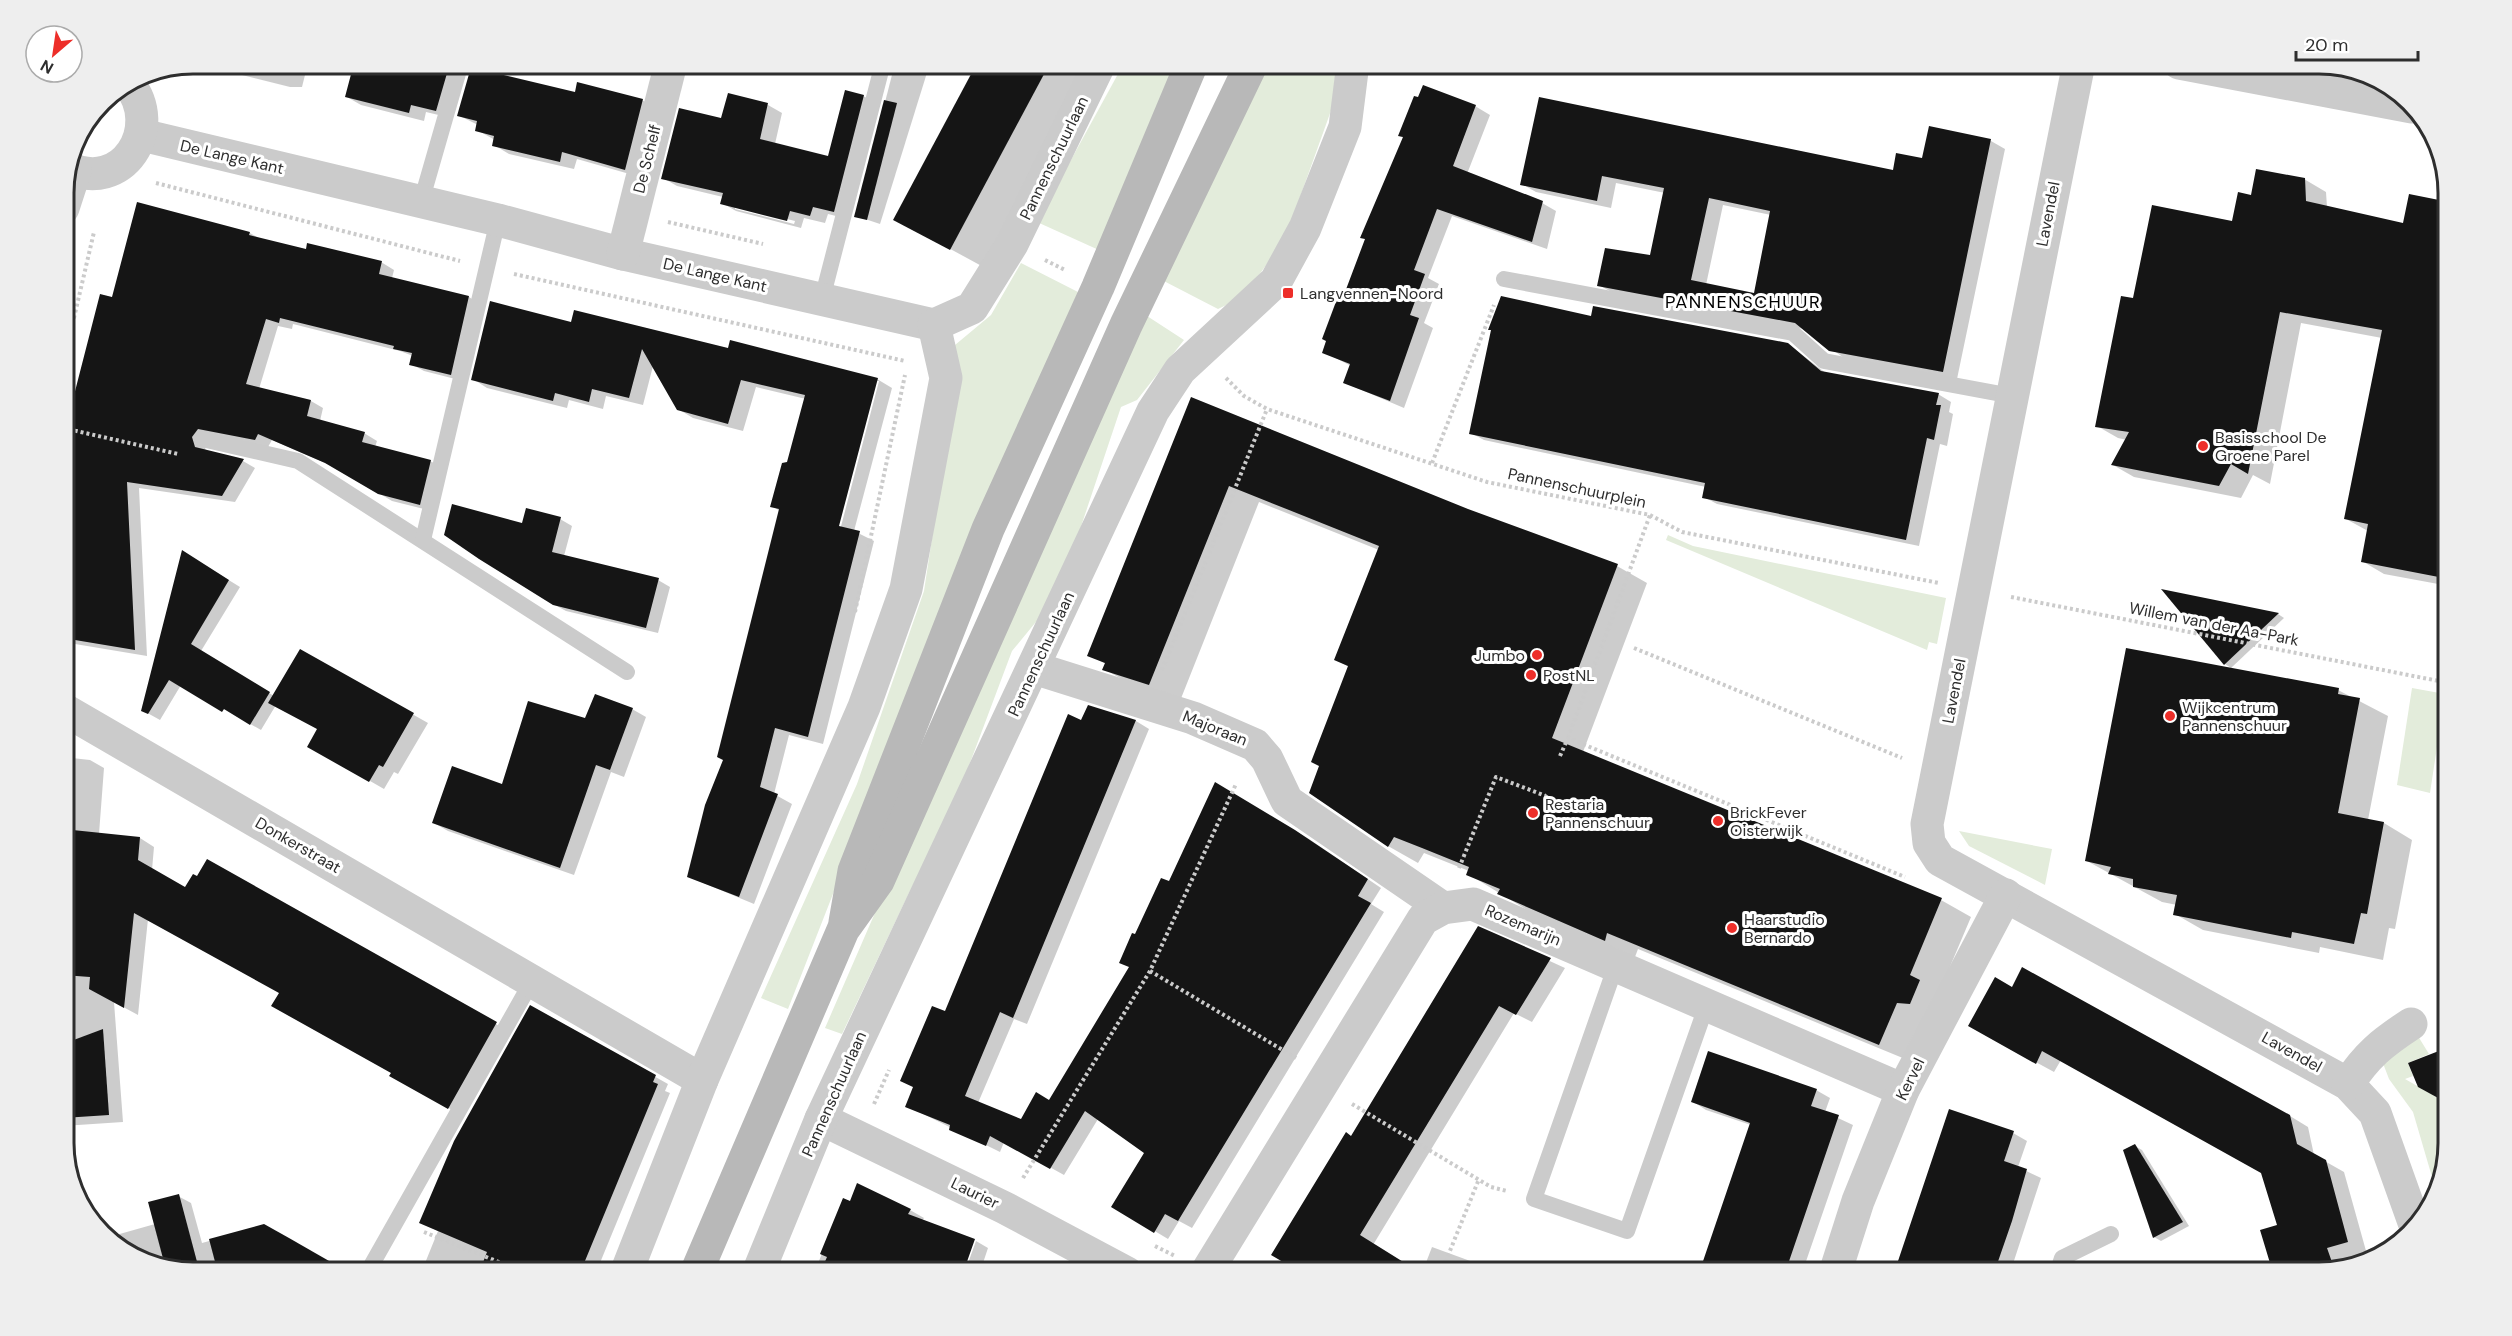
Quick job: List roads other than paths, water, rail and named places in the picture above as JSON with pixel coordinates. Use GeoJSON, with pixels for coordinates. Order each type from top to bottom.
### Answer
{"type":"FeatureCollection","features":[{"type":"Feature","properties":{"kind":"main road"},"geometry":{"type":"LineString","coordinates":[[843,930],[854,871],[988,529],[1098,287],[1188,74]]}},
{"type":"Feature","properties":{"kind":"main road"},"geometry":{"type":"LineString","coordinates":[[701,1262],[843,930],[878,881],[1116,345],[1247,74]]}},
{"type":"Feature","properties":{"kind":"street","name":"Pannenschuurlaan"},"geometry":{"type":"LineString","coordinates":[[762,1262],[821,1119],[1153,411],[1180,370],[1276,281],[1305,228],[1345,127],[1352,73]]}},
{"type":"Feature","properties":{"kind":"street","name":"Lavendel"},"geometry":{"type":"LineString","coordinates":[[2077,73],[1927,824],[1929,843],[1941,860],[2348,1084],[2375,1113],[2412,1218]]}},
{"type":"Feature","properties":{"kind":"street"},"geometry":{"type":"LineString","coordinates":[[2232,73],[2400,105]]}},
{"type":"Feature","properties":{"kind":"street","name":"De Schelf"},"geometry":{"type":"LineString","coordinates":[[623,254],[668,74]]}},
{"type":"Feature","properties":{"kind":"street","name":"Pannenschuurlaan"},"geometry":{"type":"LineString","coordinates":[[924,322],[972,308],[1012,244],[1095,74]]}},
{"type":"Feature","properties":{"kind":"street"},"geometry":{"type":"LineString","coordinates":[[76,170],[92,173],[108,170],[123,162],[135,150],[142,135],[143,116],[138,96],[133,89]]}},
{"type":"Feature","properties":{"kind":"street","name":"De Lange Kant"},"geometry":{"type":"LineString","coordinates":[[142,135],[498,220],[623,254],[924,322]]}},
{"type":"Feature","properties":{"kind":"street"},"geometry":{"type":"LineString","coordinates":[[630,1262],[702,1080],[864,707],[906,590],[946,378],[924,322]]}},
{"type":"Feature","properties":{"kind":"street","name":"Majoraan"},"geometry":{"type":"LineString","coordinates":[[1034,668],[1193,718],[1255,745],[1267,759],[1287,801],[1443,908]]}},
{"type":"Feature","properties":{"kind":"street","name":"Donkerstraat"},"geometry":{"type":"LineString","coordinates":[[74,715],[702,1080]]}},
{"type":"Feature","properties":{"kind":"street","name":"Kervel"},"geometry":{"type":"LineString","coordinates":[[1839,1262],[1858,1201],[1904,1089],[2006,895]]}},
{"type":"Feature","properties":{"kind":"street","name":"Rozemarijn"},"geometry":{"type":"LineString","coordinates":[[1213,1262],[1423,919],[1443,908],[1473,904],[1904,1089]]}},
{"type":"Feature","properties":{"kind":"street"},"geometry":{"type":"LineString","coordinates":[[2348,1084],[2377,1046],[2411,1024]]}},
{"type":"Feature","properties":{"kind":"street","name":"Laurier"},"geometry":{"type":"LineString","coordinates":[[821,1119],[1005,1208],[1106,1262]]}},
{"type":"Feature","properties":{"kind":"lane"},"geometry":{"type":"LineString","coordinates":[[422,202],[458,74]]}},
{"type":"Feature","properties":{"kind":"lane"},"geometry":{"type":"LineString","coordinates":[[822,299],[880,74]]}},
{"type":"Feature","properties":{"kind":"lane"},"geometry":{"type":"LineString","coordinates":[[423,540],[498,220]]}},
{"type":"Feature","properties":{"kind":"lane"},"geometry":{"type":"LineString","coordinates":[[1504,279],[1793,333],[1824,361],[2012,396]]}},
{"type":"Feature","properties":{"kind":"lane"},"geometry":{"type":"LineString","coordinates":[[202,439],[298,461],[627,672]]}},
{"type":"Feature","properties":{"kind":"lane"},"geometry":{"type":"LineString","coordinates":[[1616,965],[1534,1199],[1627,1231],[1707,1004]]}},
{"type":"Feature","properties":{"kind":"lane"},"geometry":{"type":"LineString","coordinates":[[373,1262],[532,981]]}},
{"type":"Feature","properties":{"kind":"lane"},"geometry":{"type":"LineString","coordinates":[[2061,1262],[2062,1258],[2111,1234]]}},
{"type":"Feature","properties":{"kind":"place","name":"Langvennen-Noord"},"geometry":{"type":"Point","coordinates":[1288,293]}},
{"type":"Feature","properties":{"kind":"place","name":"Basisschool De Groene Parel"},"geometry":{"type":"Point","coordinates":[2203,446]}},
{"type":"Feature","properties":{"kind":"place","name":"Jumbo"},"geometry":{"type":"Point","coordinates":[1537,655]}},
{"type":"Feature","properties":{"kind":"place","name":"PostNL"},"geometry":{"type":"Point","coordinates":[1531,675]}},
{"type":"Feature","properties":{"kind":"place","name":"Wijkcentrum Pannenschuur"},"geometry":{"type":"Point","coordinates":[2170,716]}},
{"type":"Feature","properties":{"kind":"place","name":"Restaria Pannenschuur"},"geometry":{"type":"Point","coordinates":[1533,813]}},
{"type":"Feature","properties":{"kind":"place","name":"BrickFever Oisterwijk"},"geometry":{"type":"Point","coordinates":[1718,821]}},
{"type":"Feature","properties":{"kind":"place","name":"Haarstudio Bernardo"},"geometry":{"type":"Point","coordinates":[1732,928]}},
{"type":"Feature","properties":{"kind":"district","name":"PANNENSCHUUR"},"geometry":{"type":"Point","coordinates":[1743,302]}}]}
